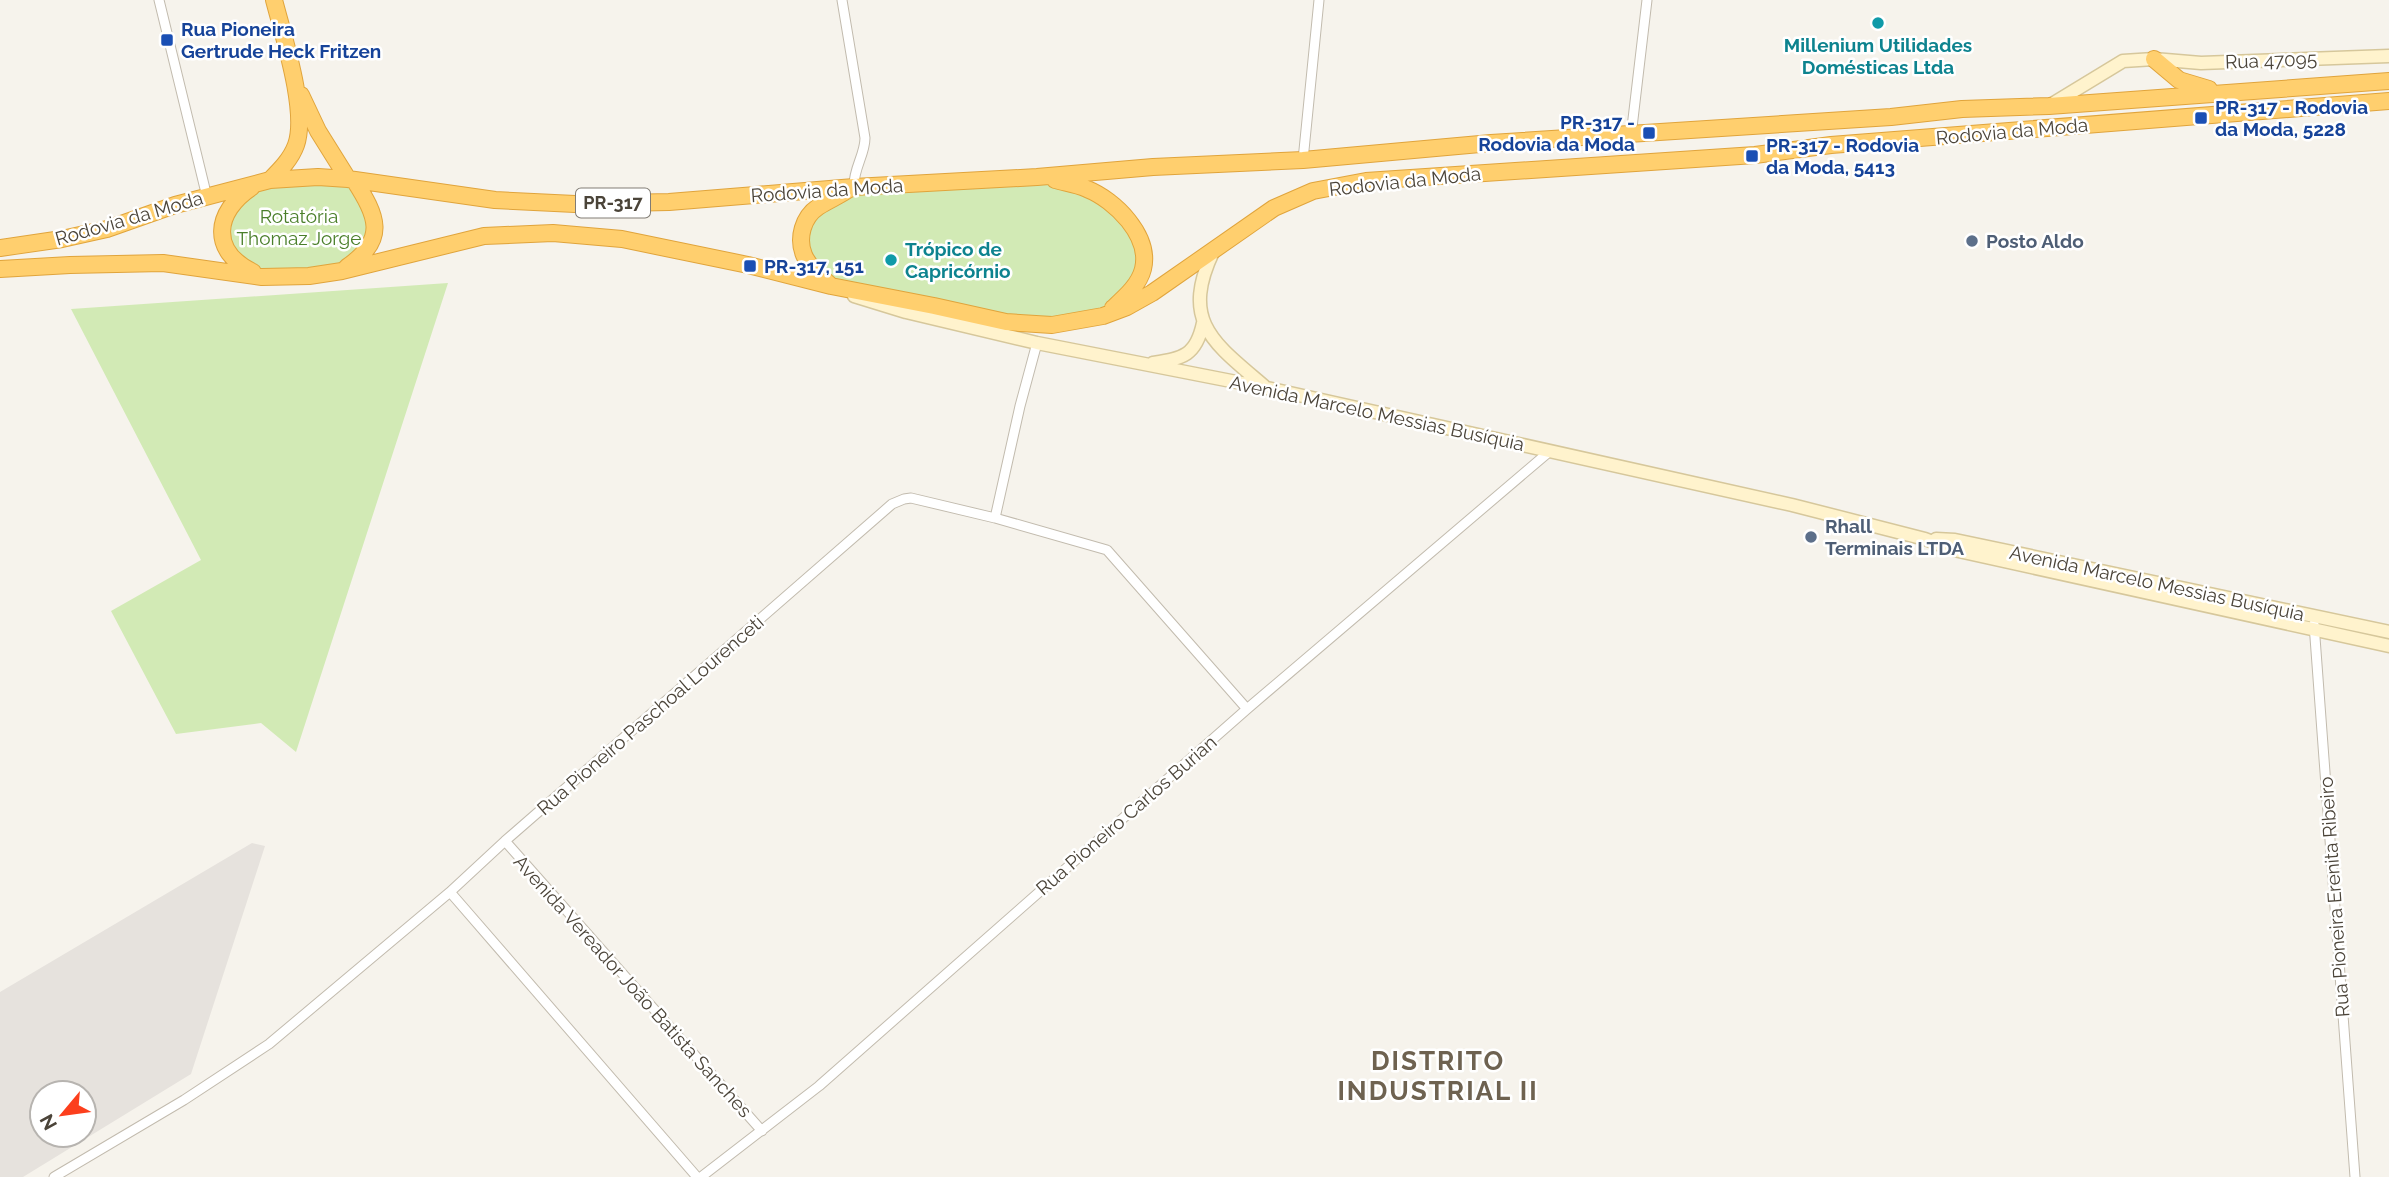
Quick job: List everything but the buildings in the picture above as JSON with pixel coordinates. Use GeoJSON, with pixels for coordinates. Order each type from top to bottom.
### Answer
{"type":"FeatureCollection","features":[{"type":"Feature","properties":{"kind":"highway"},"geometry":{"type":"LineString","coordinates":[[262,277],[241,266],[229,254],[223,241],[222,225],[227,210],[240,194],[263,182],[287,162],[296,145],[300,126],[294,80],[274,0]]}},
{"type":"Feature","properties":{"kind":"highway"},"geometry":{"type":"LineString","coordinates":[[2154,60],[2188,85],[2229,92]]}},
{"type":"Feature","properties":{"kind":"highway"},"geometry":{"type":"LineString","coordinates":[[294,80],[318,131],[372,210],[375,230],[370,244],[362,257],[342,271]]}},
{"type":"Feature","properties":{"kind":"highway","name":"Rodovia da Moda"},"geometry":{"type":"LineString","coordinates":[[351,180],[495,200],[575,204],[669,202],[1153,167],[1303,160],[1491,143],[1891,117],[1962,108],[2049,106],[2389,80]]}},
{"type":"Feature","properties":{"kind":"highway","name":"Rodovia da Moda"},"geometry":{"type":"LineString","coordinates":[[342,271],[484,236],[553,233],[622,239],[1006,322],[1052,325],[1103,316],[1127,307],[1213,252],[1274,208],[1312,191],[1366,181],[1755,155],[1831,145],[2389,101]]}},
{"type":"Feature","properties":{"kind":"highway","name":"PR-317"},"geometry":{"type":"LineString","coordinates":[[263,182],[318,177],[351,180]]}},
{"type":"Feature","properties":{"kind":"highway"},"geometry":{"type":"LineString","coordinates":[[1037,177],[1089,189],[1120,211],[1137,234],[1143,252],[1143,269],[1126,296],[1103,316]]}},
{"type":"Feature","properties":{"kind":"highway","name":"Rodovia da Moda"},"geometry":{"type":"LineString","coordinates":[[0,248],[107,229],[175,205],[263,182]]}},
{"type":"Feature","properties":{"kind":"highway"},"geometry":{"type":"LineString","coordinates":[[831,286],[813,270],[804,255],[802,228],[807,217],[818,207],[853,187]]}},
{"type":"Feature","properties":{"kind":"highway","name":"Rodovia da Moda"},"geometry":{"type":"LineString","coordinates":[[0,269],[163,263],[262,277]]}},
{"type":"Feature","properties":{"kind":"highway","name":"PR-317"},"geometry":{"type":"LineString","coordinates":[[262,277],[309,276],[342,271]]}},
{"type":"Feature","properties":{"kind":"street"},"geometry":{"type":"LineString","coordinates":[[159,0],[207,197]]}},
{"type":"Feature","properties":{"kind":"street"},"geometry":{"type":"LineString","coordinates":[[842,0],[865,138],[865,147],[856,167],[853,187]]}},
{"type":"Feature","properties":{"kind":"street"},"geometry":{"type":"LineString","coordinates":[[1303,160],[1319,0]]}},
{"type":"Feature","properties":{"kind":"street"},"geometry":{"type":"LineString","coordinates":[[1631,136],[1647,0]]}},
{"type":"Feature","properties":{"kind":"street","name":"Rua 47095"},"geometry":{"type":"LineString","coordinates":[[2049,106],[2123,61],[2201,63],[2389,56]]}},
{"type":"Feature","properties":{"kind":"street"},"geometry":{"type":"LineString","coordinates":[[1146,364],[1181,358],[1191,351],[1203,323],[1200,290],[1203,272],[1213,252]]}},
{"type":"Feature","properties":{"kind":"street","name":"Avenida Marcelo Messias Busíquia"},"geometry":{"type":"LineString","coordinates":[[831,286],[882,306],[1037,343],[1267,388],[1792,505],[1925,538],[1955,540],[2389,646]]}},
{"type":"Feature","properties":{"kind":"street"},"geometry":{"type":"LineString","coordinates":[[1203,323],[1221,348],[1267,388]]}},
{"type":"Feature","properties":{"kind":"street"},"geometry":{"type":"LineString","coordinates":[[995,518],[1037,343]]}},
{"type":"Feature","properties":{"kind":"street","name":"Rua Pioneiro Carlos Burian"},"geometry":{"type":"LineString","coordinates":[[699,1177],[829,1077],[1247,709],[1550,451]]}},
{"type":"Feature","properties":{"kind":"street","name":"Rua Pioneiro Paschoal Lourenceti"},"geometry":{"type":"LineString","coordinates":[[54,1177],[184,1100],[269,1044],[450,892],[892,504],[904,499],[911,498],[995,518],[1107,550],[1247,709]]}},
{"type":"Feature","properties":{"kind":"street","name":"Avenida Marcelo Messias Busíquia"},"geometry":{"type":"LineString","coordinates":[[2081,571],[2389,632]]}},
{"type":"Feature","properties":{"kind":"street","name":"Rua Pioneira Erenita Ribeiro"},"geometry":{"type":"LineString","coordinates":[[2314,617],[2355,1177]]}},
{"type":"Feature","properties":{"kind":"street","name":"Avenida Vereador João Batista Sanches"},"geometry":{"type":"LineString","coordinates":[[505,841],[762,1131]]}},
{"type":"Feature","properties":{"kind":"street"},"geometry":{"type":"LineString","coordinates":[[450,892],[699,1177]]}},
{"type":"Feature","properties":{"kind":"shaded area"},"geometry":{"type":"Polygon","coordinates":[[[252,843],[265,846],[191,1074],[98,1131],[98,1079],[28,1079],[28,1149],[69,1149],[23,1177],[0,1177],[0,992],[252,843]]]}},
{"type":"Feature","properties":{"kind":"green space"},"geometry":{"type":"Polygon","coordinates":[[[1037,177],[1089,189],[1137,234],[1143,269],[1103,316],[1052,325],[831,286],[804,255],[807,217],[854,187],[1037,177]]]}},
{"type":"Feature","properties":{"kind":"green space","name":"Rotatória Thomaz Jorge"},"geometry":{"type":"Polygon","coordinates":[[[348,179],[375,230],[342,271],[262,277],[229,254],[227,210],[257,184],[348,179]]]}},
{"type":"Feature","properties":{"kind":"green space"},"geometry":{"type":"Polygon","coordinates":[[[448,283],[296,752],[261,723],[176,734],[111,611],[201,560],[71,309],[448,283]]]}},
{"type":"Feature","properties":{"kind":"place","name":"Millenium Utilidades Domésticas Ltda"},"geometry":{"type":"Point","coordinates":[1878,23]}},
{"type":"Feature","properties":{"kind":"place","name":"Rua Pioneira Gertrude Heck Fritzen"},"geometry":{"type":"Point","coordinates":[167,40]}},
{"type":"Feature","properties":{"kind":"place","name":"PR-317 - Rodovia da Moda, 5228"},"geometry":{"type":"Point","coordinates":[2201,118]}},
{"type":"Feature","properties":{"kind":"place","name":"PR-317 - Rodovia da Moda"},"geometry":{"type":"Point","coordinates":[1649,133]}},
{"type":"Feature","properties":{"kind":"place","name":"PR-317 - Rodovia da Moda, 5413"},"geometry":{"type":"Point","coordinates":[1752,156]}},
{"type":"Feature","properties":{"kind":"place","name":"Posto Aldo"},"geometry":{"type":"Point","coordinates":[1972,241]}},
{"type":"Feature","properties":{"kind":"place","name":"Trópico de Capricórnio"},"geometry":{"type":"Point","coordinates":[891,260]}},
{"type":"Feature","properties":{"kind":"place","name":"PR-317, 151"},"geometry":{"type":"Point","coordinates":[750,266]}},
{"type":"Feature","properties":{"kind":"place","name":"Rhall Terminais LTDA"},"geometry":{"type":"Point","coordinates":[1811,537]}},
{"type":"Feature","properties":{"kind":"district","name":"DISTRITO INDUSTRIAL II"},"geometry":{"type":"Point","coordinates":[1438,1076]}}]}
